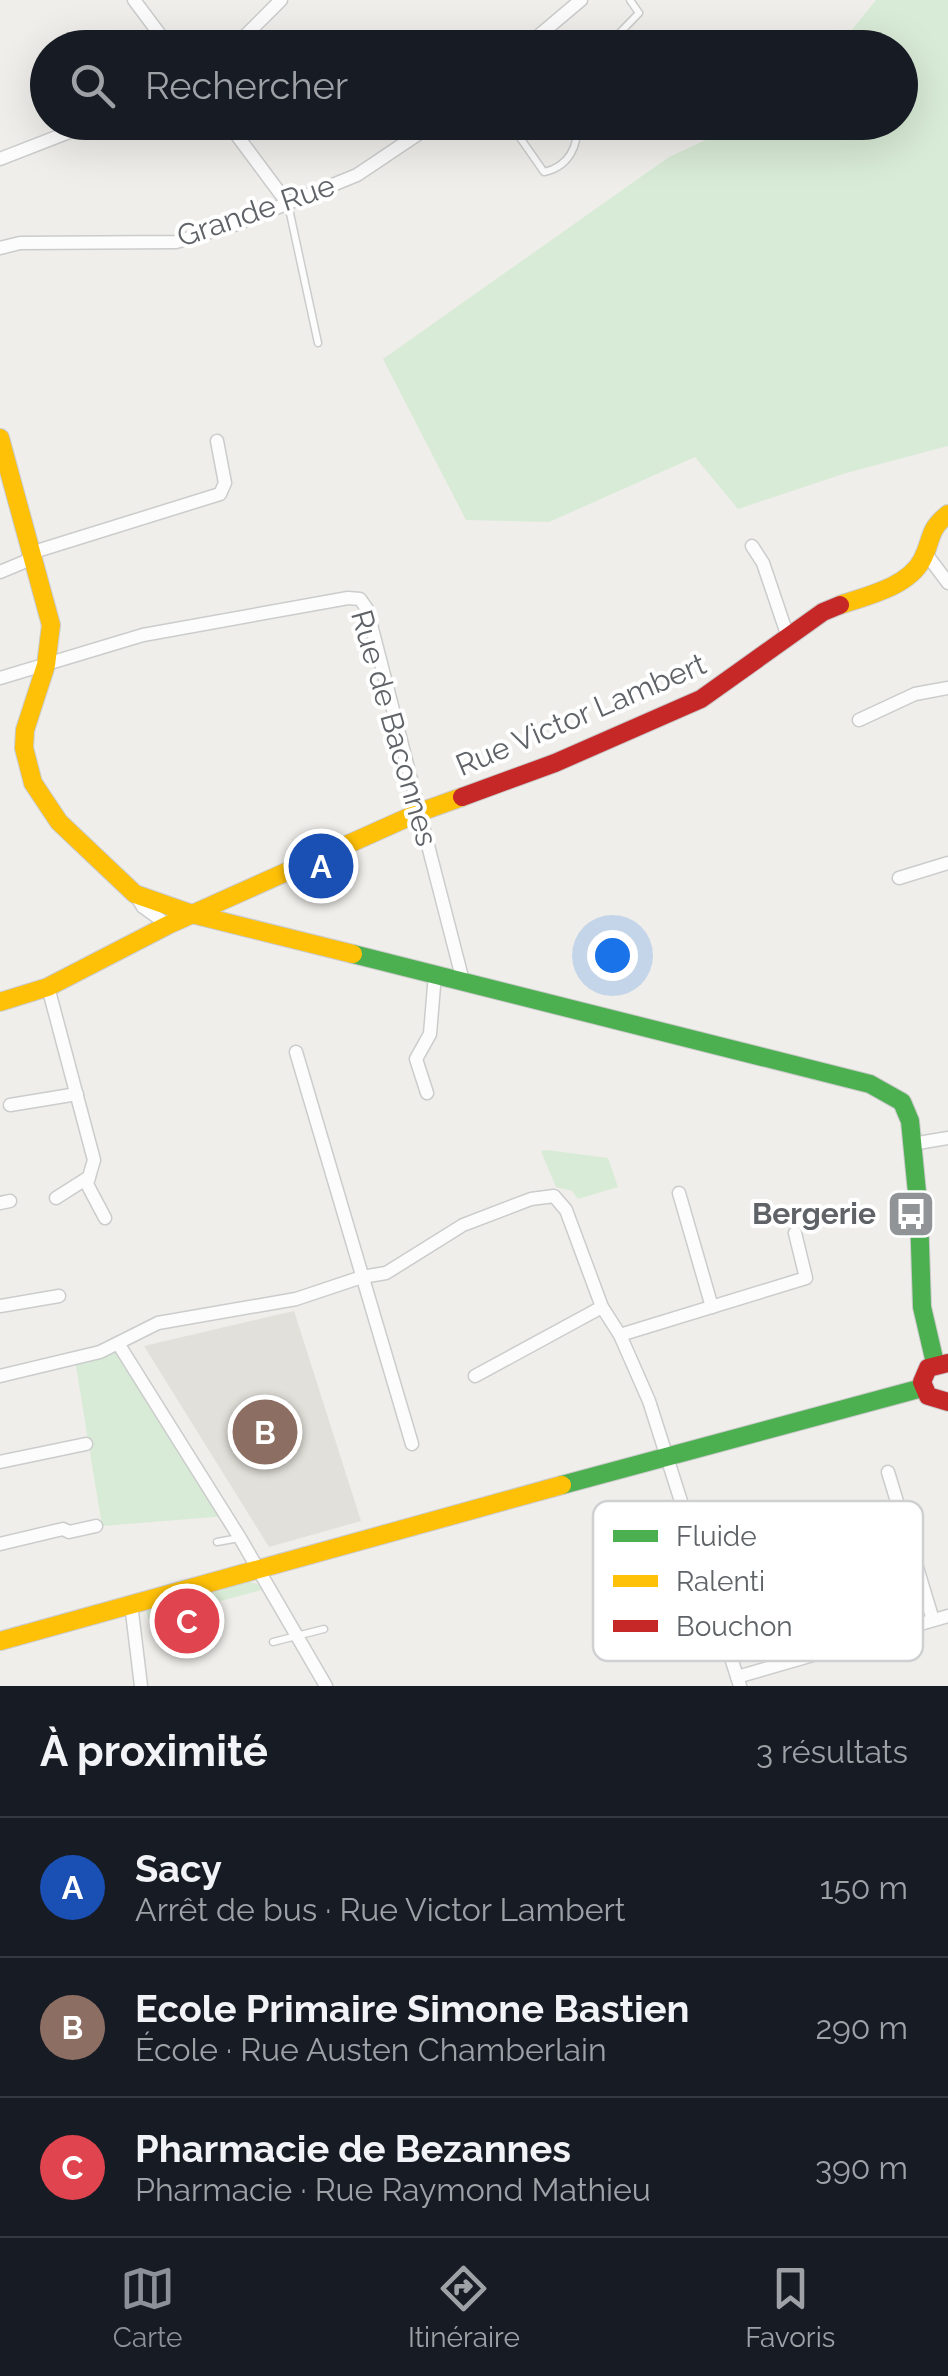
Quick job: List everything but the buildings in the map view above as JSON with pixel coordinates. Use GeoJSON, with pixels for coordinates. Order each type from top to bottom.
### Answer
{"type":"FeatureCollection","features":[{"type":"Feature","properties":{"kind":"street"},"geometry":{"type":"LineString","coordinates":[[134,0],[156,30]]}},
{"type":"Feature","properties":{"kind":"street"},"geometry":{"type":"LineString","coordinates":[[251,30],[281,0]]}},
{"type":"Feature","properties":{"kind":"street"},"geometry":{"type":"LineString","coordinates":[[545,30],[580,0]]}},
{"type":"Feature","properties":{"kind":"street"},"geometry":{"type":"LineString","coordinates":[[0,159],[49,140]]}},
{"type":"Feature","properties":{"kind":"street"},"geometry":{"type":"LineString","coordinates":[[240,140],[288,204]]}},
{"type":"Feature","properties":{"kind":"street","name":"Grande Rue"},"geometry":{"type":"LineString","coordinates":[[0,248],[20,243],[176,242],[288,204],[357,175],[409,140]]}},
{"type":"Feature","properties":{"kind":"street"},"geometry":{"type":"LineString","coordinates":[[0,438],[51,624],[46,664],[24,730],[24,748],[34,783],[59,822],[135,894],[143,907],[168,925]]}},
{"type":"Feature","properties":{"kind":"street"},"geometry":{"type":"LineString","coordinates":[[0,572],[31,555],[220,494],[225,483],[217,441]]}},
{"type":"Feature","properties":{"kind":"street","name":"Rue Victor Lambert"},"geometry":{"type":"LineString","coordinates":[[0,1002],[48,986],[168,925],[420,812],[555,763],[701,699],[832,607],[900,581],[921,562],[932,528],[948,514]]}},
{"type":"Feature","properties":{"kind":"street"},"geometry":{"type":"LineString","coordinates":[[752,546],[762,563],[788,637]]}},
{"type":"Feature","properties":{"kind":"street"},"geometry":{"type":"LineString","coordinates":[[924,551],[948,583]]}},
{"type":"Feature","properties":{"kind":"street","name":"Rue de Baconnes"},"geometry":{"type":"LineString","coordinates":[[0,678],[143,635],[356,597],[367,610],[463,981]]}},
{"type":"Feature","properties":{"kind":"street"},"geometry":{"type":"LineString","coordinates":[[859,720],[922,692],[948,688]]}},
{"type":"Feature","properties":{"kind":"street"},"geometry":{"type":"LineString","coordinates":[[900,878],[948,863]]}},
{"type":"Feature","properties":{"kind":"street"},"geometry":{"type":"LineString","coordinates":[[135,894],[192,914],[870,1084],[902,1102],[910,1121],[919,1213],[922,1306],[942,1363],[927,1368],[922,1388],[928,1398],[948,1402]]}},
{"type":"Feature","properties":{"kind":"street"},"geometry":{"type":"LineString","coordinates":[[427,1093],[416,1060],[430,1034],[435,974]]}},
{"type":"Feature","properties":{"kind":"street"},"geometry":{"type":"LineString","coordinates":[[48,986],[94,1160],[87,1184],[104,1218]]}},
{"type":"Feature","properties":{"kind":"street"},"geometry":{"type":"LineString","coordinates":[[296,1052],[412,1444]]}},
{"type":"Feature","properties":{"kind":"street"},"geometry":{"type":"LineString","coordinates":[[10,1105],[77,1094]]}},
{"type":"Feature","properties":{"kind":"street"},"geometry":{"type":"LineString","coordinates":[[912,1144],[948,1138]]}},
{"type":"Feature","properties":{"kind":"street"},"geometry":{"type":"LineString","coordinates":[[56,1198],[89,1177]]}},
{"type":"Feature","properties":{"kind":"street"},"geometry":{"type":"LineString","coordinates":[[679,1193],[712,1308]]}},
{"type":"Feature","properties":{"kind":"street"},"geometry":{"type":"LineString","coordinates":[[0,1376],[75,1360],[118,1345],[158,1323],[296,1299],[362,1276],[386,1273],[463,1225],[531,1198],[554,1196],[566,1210],[602,1307],[649,1400],[682,1501]]}},
{"type":"Feature","properties":{"kind":"street"},"geometry":{"type":"LineString","coordinates":[[620,1336],[806,1278],[794,1234]]}},
{"type":"Feature","properties":{"kind":"street"},"geometry":{"type":"LineString","coordinates":[[0,1306],[60,1296]]}},
{"type":"Feature","properties":{"kind":"street"},"geometry":{"type":"LineString","coordinates":[[475,1376],[602,1307]]}},
{"type":"Feature","properties":{"kind":"street"},"geometry":{"type":"LineString","coordinates":[[118,1345],[240,1538],[326,1686]]}},
{"type":"Feature","properties":{"kind":"street"},"geometry":{"type":"LineString","coordinates":[[0,1641],[922,1388]]}},
{"type":"Feature","properties":{"kind":"street"},"geometry":{"type":"LineString","coordinates":[[0,1462],[86,1444]]}},
{"type":"Feature","properties":{"kind":"street"},"geometry":{"type":"LineString","coordinates":[[888,1472],[897,1501]]}},
{"type":"Feature","properties":{"kind":"street"},"geometry":{"type":"LineString","coordinates":[[0,1544],[63,1529],[70,1532],[96,1526]]}},
{"type":"Feature","properties":{"kind":"street"},"geometry":{"type":"LineString","coordinates":[[923,1587],[933,1620]]}},
{"type":"Feature","properties":{"kind":"street"},"geometry":{"type":"LineString","coordinates":[[132,1604],[142,1686]]}},
{"type":"Feature","properties":{"kind":"street"},"geometry":{"type":"LineString","coordinates":[[923,1623],[948,1616]]}},
{"type":"Feature","properties":{"kind":"street"},"geometry":{"type":"LineString","coordinates":[[738,1681],[802,1661]]}},
{"type":"Feature","properties":{"kind":"lane"},"geometry":{"type":"LineString","coordinates":[[622,30],[639,13],[630,0]]}},
{"type":"Feature","properties":{"kind":"lane"},"geometry":{"type":"LineString","coordinates":[[525,140],[544,172],[556,170],[573,154],[576,140]]}},
{"type":"Feature","properties":{"kind":"lane"},"geometry":{"type":"LineString","coordinates":[[288,204],[318,343]]}},
{"type":"Feature","properties":{"kind":"lane"},"geometry":{"type":"LineString","coordinates":[[217,1542],[240,1538]]}},
{"type":"Feature","properties":{"kind":"lane"},"geometry":{"type":"LineString","coordinates":[[273,1642],[324,1630]]}},
{"type":"Feature","properties":{"kind":"shaded area"},"geometry":{"type":"Polygon","coordinates":[[[294,1311],[361,1521],[269,1547],[144,1346],[294,1311]]]}},
{"type":"Feature","properties":{"kind":"green space"},"geometry":{"type":"Polygon","coordinates":[[[876,0],[948,0],[948,446],[846,473],[738,509],[695,457],[549,522],[466,520],[383,359],[669,157],[706,140],[918,140],[918,30],[852,30],[876,0]]]}},
{"type":"Feature","properties":{"kind":"green space"},"geometry":{"type":"Polygon","coordinates":[[[541,1151],[608,1158],[618,1187],[578,1199],[572,1191],[556,1187],[541,1151]]]}},
{"type":"Feature","properties":{"kind":"green space"},"geometry":{"type":"Polygon","coordinates":[[[119,1345],[227,1516],[102,1526],[75,1360],[119,1345]]]}},
{"type":"Feature","properties":{"kind":"green space"},"geometry":{"type":"Polygon","coordinates":[[[249,1582],[258,1584],[262,1590],[149,1620],[146,1611],[249,1582]]]}},
{"type":"Feature","properties":{"kind":"traffic: fast"},"geometry":{"type":"LineString","coordinates":[[353,954],[870,1084],[902,1102],[910,1121],[919,1213],[922,1307],[935,1363]]}},
{"type":"Feature","properties":{"kind":"traffic: fast"},"geometry":{"type":"LineString","coordinates":[[562,1485],[922,1388]]}},
{"type":"Feature","properties":{"kind":"traffic: slow"},"geometry":{"type":"LineString","coordinates":[[0,438],[51,625],[46,665],[25,730],[24,748],[33,783],[59,822],[135,894],[192,914],[353,954]]}},
{"type":"Feature","properties":{"kind":"traffic: slow"},"geometry":{"type":"LineString","coordinates":[[840,605],[907,577],[922,560],[937,525],[948,514]]}},
{"type":"Feature","properties":{"kind":"traffic: slow"},"geometry":{"type":"LineString","coordinates":[[0,1002],[48,987],[168,925],[420,812],[462,797]]}},
{"type":"Feature","properties":{"kind":"traffic: slow"},"geometry":{"type":"LineString","coordinates":[[0,1641],[562,1485]]}},
{"type":"Feature","properties":{"kind":"traffic: jam"},"geometry":{"type":"LineString","coordinates":[[462,797],[555,763],[701,699],[823,612],[840,605]]}},
{"type":"Feature","properties":{"kind":"traffic: jam"},"geometry":{"type":"LineString","coordinates":[[948,1363],[928,1368],[922,1382],[928,1396],[948,1402]]}},
{"type":"Feature","properties":{"kind":"place","name":"Sacy"},"geometry":{"type":"Point","coordinates":[321,866]}},
{"type":"Feature","properties":{"kind":"place","name":"Bergerie"},"geometry":{"type":"Point","coordinates":[911,1214]}},
{"type":"Feature","properties":{"kind":"place","name":"Ecole Primaire Simone Bastien"},"geometry":{"type":"Point","coordinates":[265,1432]}},
{"type":"Feature","properties":{"kind":"place","name":"Pharmacie de Bezannes"},"geometry":{"type":"Point","coordinates":[187,1621]}}]}
